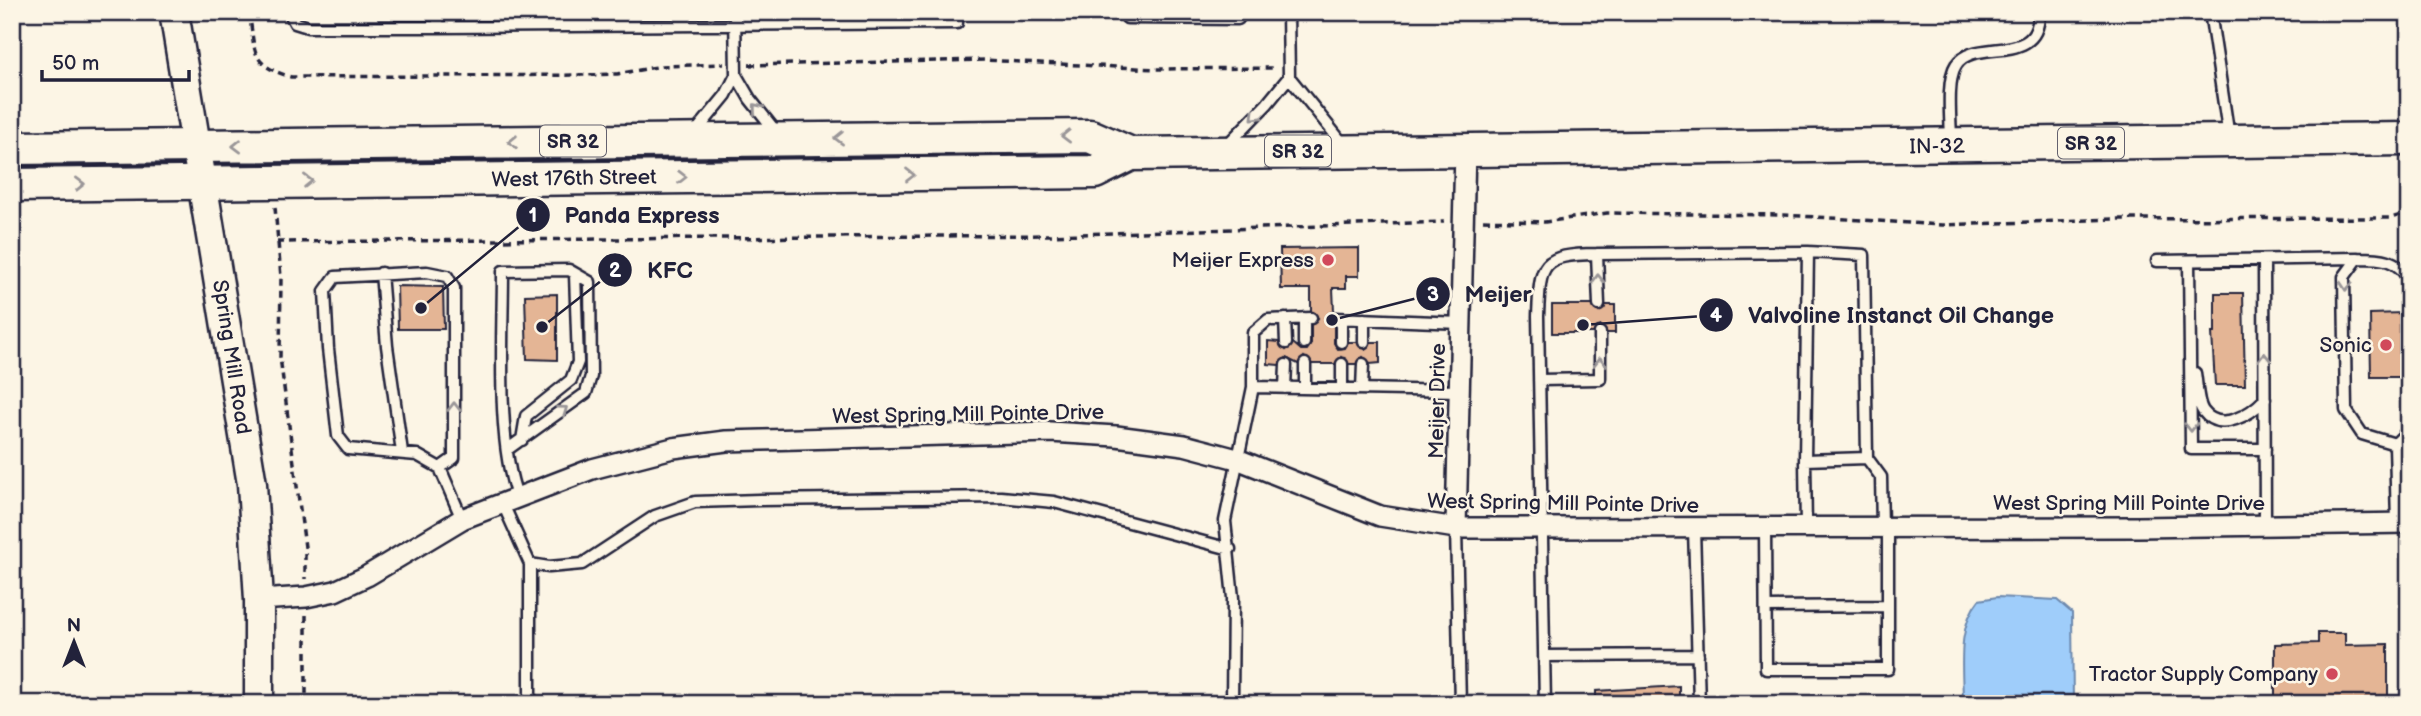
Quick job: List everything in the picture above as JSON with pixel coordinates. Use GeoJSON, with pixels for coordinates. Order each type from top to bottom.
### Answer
{"type":"FeatureCollection","features":[{"type":"Feature","properties":{"kind":"main road","name":"West 176th Street"},"geometry":{"type":"LineString","coordinates":[[12,148],[1090,136],[1131,154],[1465,149]]}},
{"type":"Feature","properties":{"kind":"main road","name":"IN-32"},"geometry":{"type":"LineString","coordinates":[[1465,149],[2409,139]]}},
{"type":"Feature","properties":{"kind":"main road","name":"West 176th Street"},"geometry":{"type":"LineString","coordinates":[[12,185],[1095,172],[1131,154]]}},
{"type":"Feature","properties":{"kind":"street","name":"Spring Mill Road"},"geometry":{"type":"LineString","coordinates":[[174,12],[252,484],[259,600],[259,704]]}},
{"type":"Feature","properties":{"kind":"street","name":"Meijer Drive"},"geometry":{"type":"LineString","coordinates":[[1456,528],[1465,149]]}},
{"type":"Feature","properties":{"kind":"street","name":"West Spring Mill Pointe Drive"},"geometry":{"type":"LineString","coordinates":[[259,600],[306,597],[335,591],[367,576],[462,519],[606,466],[673,448],[726,441],[1050,432],[1184,444],[1237,459],[1380,516],[1456,528],[2403,523]]}},
{"type":"Feature","properties":{"kind":"lane"},"geometry":{"type":"LineString","coordinates":[[289,12],[295,23],[308,27],[957,23],[956,12]]}},
{"type":"Feature","properties":{"kind":"lane"},"geometry":{"type":"LineString","coordinates":[[438,12],[438,27]]}},
{"type":"Feature","properties":{"kind":"lane"},"geometry":{"type":"LineString","coordinates":[[689,140],[726,95],[736,75],[736,12]]}},
{"type":"Feature","properties":{"kind":"lane"},"geometry":{"type":"LineString","coordinates":[[781,12],[781,25]]}},
{"type":"Feature","properties":{"kind":"lane"},"geometry":{"type":"LineString","coordinates":[[811,12],[812,25]]}},
{"type":"Feature","properties":{"kind":"lane"},"geometry":{"type":"LineString","coordinates":[[1126,12],[1127,18],[1238,19],[1238,12]]}},
{"type":"Feature","properties":{"kind":"lane"},"geometry":{"type":"LineString","coordinates":[[1219,153],[1268,104],[1289,72],[1288,12]]}},
{"type":"Feature","properties":{"kind":"lane"},"geometry":{"type":"LineString","coordinates":[[1951,145],[1951,80],[1956,64],[1970,54],[2019,47],[2031,37],[2039,12]]}},
{"type":"Feature","properties":{"kind":"lane"},"geometry":{"type":"LineString","coordinates":[[2210,12],[2230,141]]}},
{"type":"Feature","properties":{"kind":"lane"},"geometry":{"type":"LineString","coordinates":[[1289,72],[1349,151]]}},
{"type":"Feature","properties":{"kind":"lane"},"geometry":{"type":"LineString","coordinates":[[736,75],[750,99],[782,139]]}},
{"type":"Feature","properties":{"kind":"lane"},"geometry":{"type":"LineString","coordinates":[[1806,528],[1808,252]]}},
{"type":"Feature","properties":{"kind":"lane"},"geometry":{"type":"LineString","coordinates":[[1545,704],[1539,380],[1539,289],[1545,266],[1564,255],[1808,252],[1864,255],[1867,458],[1881,477],[1888,606],[1888,669],[1766,669],[1765,528]]}},
{"type":"Feature","properties":{"kind":"lane"},"geometry":{"type":"LineString","coordinates":[[1597,254],[1599,305]]}},
{"type":"Feature","properties":{"kind":"lane"},"geometry":{"type":"LineString","coordinates":[[2358,258],[2344,277],[2346,410],[2361,434],[2395,444]]}},
{"type":"Feature","properties":{"kind":"lane"},"geometry":{"type":"LineString","coordinates":[[2157,261],[2385,258],[2401,267],[2409,281]]}},
{"type":"Feature","properties":{"kind":"lane"},"geometry":{"type":"LineString","coordinates":[[2189,261],[2191,449],[2265,449]]}},
{"type":"Feature","properties":{"kind":"lane"},"geometry":{"type":"LineString","coordinates":[[2264,261],[2265,525]]}},
{"type":"Feature","properties":{"kind":"lane"},"geometry":{"type":"LineString","coordinates":[[508,449],[586,393],[591,376],[590,282],[569,270],[503,271],[503,379],[511,501],[530,564],[530,704]]}},
{"type":"Feature","properties":{"kind":"lane"},"geometry":{"type":"LineString","coordinates":[[440,468],[454,458],[454,288],[447,276],[427,272],[335,277],[325,291],[329,361],[338,436],[348,449],[417,455],[440,468],[462,519]]}},
{"type":"Feature","properties":{"kind":"lane"},"geometry":{"type":"LineString","coordinates":[[381,273],[387,346],[402,452]]}},
{"type":"Feature","properties":{"kind":"lane"},"geometry":{"type":"LineString","coordinates":[[522,440],[526,416],[571,380],[578,362],[575,274]]}},
{"type":"Feature","properties":{"kind":"lane"},"geometry":{"type":"LineString","coordinates":[[1232,704],[1230,549],[1225,521],[1253,387],[1253,333],[1268,320],[1307,318],[1304,343]]}},
{"type":"Feature","properties":{"kind":"lane"},"geometry":{"type":"LineString","coordinates":[[1285,319],[1286,343]]}},
{"type":"Feature","properties":{"kind":"lane"},"geometry":{"type":"LineString","coordinates":[[1341,342],[1338,319],[1461,323]]}},
{"type":"Feature","properties":{"kind":"lane"},"geometry":{"type":"LineString","coordinates":[[1364,319],[1364,342]]}},
{"type":"Feature","properties":{"kind":"lane"},"geometry":{"type":"LineString","coordinates":[[1539,380],[1600,379],[1600,333]]}},
{"type":"Feature","properties":{"kind":"lane"},"geometry":{"type":"LineString","coordinates":[[2190,345],[2202,410],[2213,420],[2235,420],[2244,417],[2252,413],[2265,398]]}},
{"type":"Feature","properties":{"kind":"lane"},"geometry":{"type":"LineString","coordinates":[[1305,364],[1305,388]]}},
{"type":"Feature","properties":{"kind":"lane"},"geometry":{"type":"LineString","coordinates":[[1342,364],[1342,389]]}},
{"type":"Feature","properties":{"kind":"lane"},"geometry":{"type":"LineString","coordinates":[[1362,389],[1363,364]]}},
{"type":"Feature","properties":{"kind":"lane"},"geometry":{"type":"LineString","coordinates":[[1285,388],[1286,365]]}},
{"type":"Feature","properties":{"kind":"lane"},"geometry":{"type":"LineString","coordinates":[[1253,387],[1460,391]]}},
{"type":"Feature","properties":{"kind":"lane"},"geometry":{"type":"LineString","coordinates":[[2395,444],[2409,430]]}},
{"type":"Feature","properties":{"kind":"lane"},"geometry":{"type":"LineString","coordinates":[[2395,444],[2403,523]]}},
{"type":"Feature","properties":{"kind":"lane"},"geometry":{"type":"LineString","coordinates":[[1805,460],[1867,458]]}},
{"type":"Feature","properties":{"kind":"lane"},"geometry":{"type":"LineString","coordinates":[[530,564],[550,567],[582,564],[655,516],[695,502],[760,500],[1001,497],[1054,502],[1230,549]]}},
{"type":"Feature","properties":{"kind":"lane"},"geometry":{"type":"LineString","coordinates":[[1456,528],[1460,704]]}},
{"type":"Feature","properties":{"kind":"lane"},"geometry":{"type":"LineString","coordinates":[[1694,528],[1699,704]]}},
{"type":"Feature","properties":{"kind":"lane"},"geometry":{"type":"LineString","coordinates":[[1767,607],[1888,606]]}},
{"type":"Feature","properties":{"kind":"lane"},"geometry":{"type":"LineString","coordinates":[[1544,656],[1698,655]]}},
{"type":"Feature","properties":{"kind":"path"},"geometry":{"type":"LineString","coordinates":[[249,12],[254,53],[274,72],[291,77],[617,75],[662,66],[984,60],[1156,69],[1289,72]]}},
{"type":"Feature","properties":{"kind":"path"},"geometry":{"type":"LineString","coordinates":[[277,242],[1050,235],[1464,221],[1545,222],[1607,213],[1784,215],[1942,225],[2115,219],[2391,218],[2404,214],[2405,185]]}},
{"type":"Feature","properties":{"kind":"path"},"geometry":{"type":"LineString","coordinates":[[274,205],[281,277],[280,356],[305,547],[306,704]]}},
{"type":"Feature","properties":{"kind":"water"},"geometry":{"type":"Polygon","coordinates":[[[1997,597],[2057,600],[2072,613],[2073,704],[1963,704],[1962,649],[1967,623],[1979,600],[1997,597]]]}},
{"type":"Feature","properties":{"kind":"building"},"geometry":{"type":"Polygon","coordinates":[[[1359,248],[1359,276],[1346,276],[1346,288],[1333,288],[1334,311],[1327,318],[1334,325],[1334,343],[1338,349],[1345,348],[1348,342],[1357,342],[1365,349],[1371,342],[1380,342],[1380,363],[1370,364],[1363,357],[1356,364],[1349,364],[1341,357],[1335,364],[1312,364],[1304,357],[1298,364],[1286,358],[1279,365],[1268,364],[1268,341],[1279,342],[1286,350],[1293,343],[1301,350],[1307,350],[1311,344],[1311,325],[1318,318],[1311,311],[1311,289],[1281,289],[1280,249],[1359,248]]]}},
{"type":"Feature","properties":{"kind":"building"},"geometry":{"type":"Polygon","coordinates":[[[397,286],[443,287],[444,329],[398,329],[397,286]]]}},
{"type":"Feature","properties":{"kind":"building"},"geometry":{"type":"Polygon","coordinates":[[[2215,293],[2243,293],[2245,385],[2215,385],[2212,333],[2215,333],[2215,293]]]}},
{"type":"Feature","properties":{"kind":"building"},"geometry":{"type":"Polygon","coordinates":[[[557,294],[557,360],[527,359],[525,295],[557,294]]]}},
{"type":"Feature","properties":{"kind":"building"},"geometry":{"type":"Polygon","coordinates":[[[1552,305],[1592,305],[1599,312],[1606,305],[1615,305],[1615,333],[1607,333],[1601,326],[1593,333],[1552,333],[1552,305]]]}},
{"type":"Feature","properties":{"kind":"building","name":"Sonic"},"geometry":{"type":"Polygon","coordinates":[[[2403,313],[2403,377],[2371,377],[2370,314],[2403,313]]]}},
{"type":"Feature","properties":{"kind":"building","name":"Tractor Supply Company"},"geometry":{"type":"Polygon","coordinates":[[[2318,633],[2345,633],[2345,645],[2388,644],[2388,704],[2275,704],[2275,644],[2318,643],[2318,633]]]}},
{"type":"Feature","properties":{"kind":"building"},"geometry":{"type":"Polygon","coordinates":[[[1679,686],[1679,704],[1596,704],[1596,691],[1679,686]]]}},
{"type":"Feature","properties":{"kind":"place","name":"Meijer Express"},"geometry":{"type":"Point","coordinates":[1328,260]}},
{"type":"Feature","properties":{"kind":"place","name":"Panda Express"},"geometry":{"type":"Point","coordinates":[421,308]}},
{"type":"Feature","properties":{"kind":"place","name":"Meijer"},"geometry":{"type":"Point","coordinates":[1332,320]}},
{"type":"Feature","properties":{"kind":"place","name":"Valvoline Instanct Oil Change"},"geometry":{"type":"Point","coordinates":[1583,325]}},
{"type":"Feature","properties":{"kind":"place","name":"KFC"},"geometry":{"type":"Point","coordinates":[542,327]}},
{"type":"Feature","properties":{"kind":"place","name":"Sonic"},"geometry":{"type":"Point","coordinates":[2386,345]}},
{"type":"Feature","properties":{"kind":"place","name":"Tractor Supply Company"},"geometry":{"type":"Point","coordinates":[2332,674]}}]}
